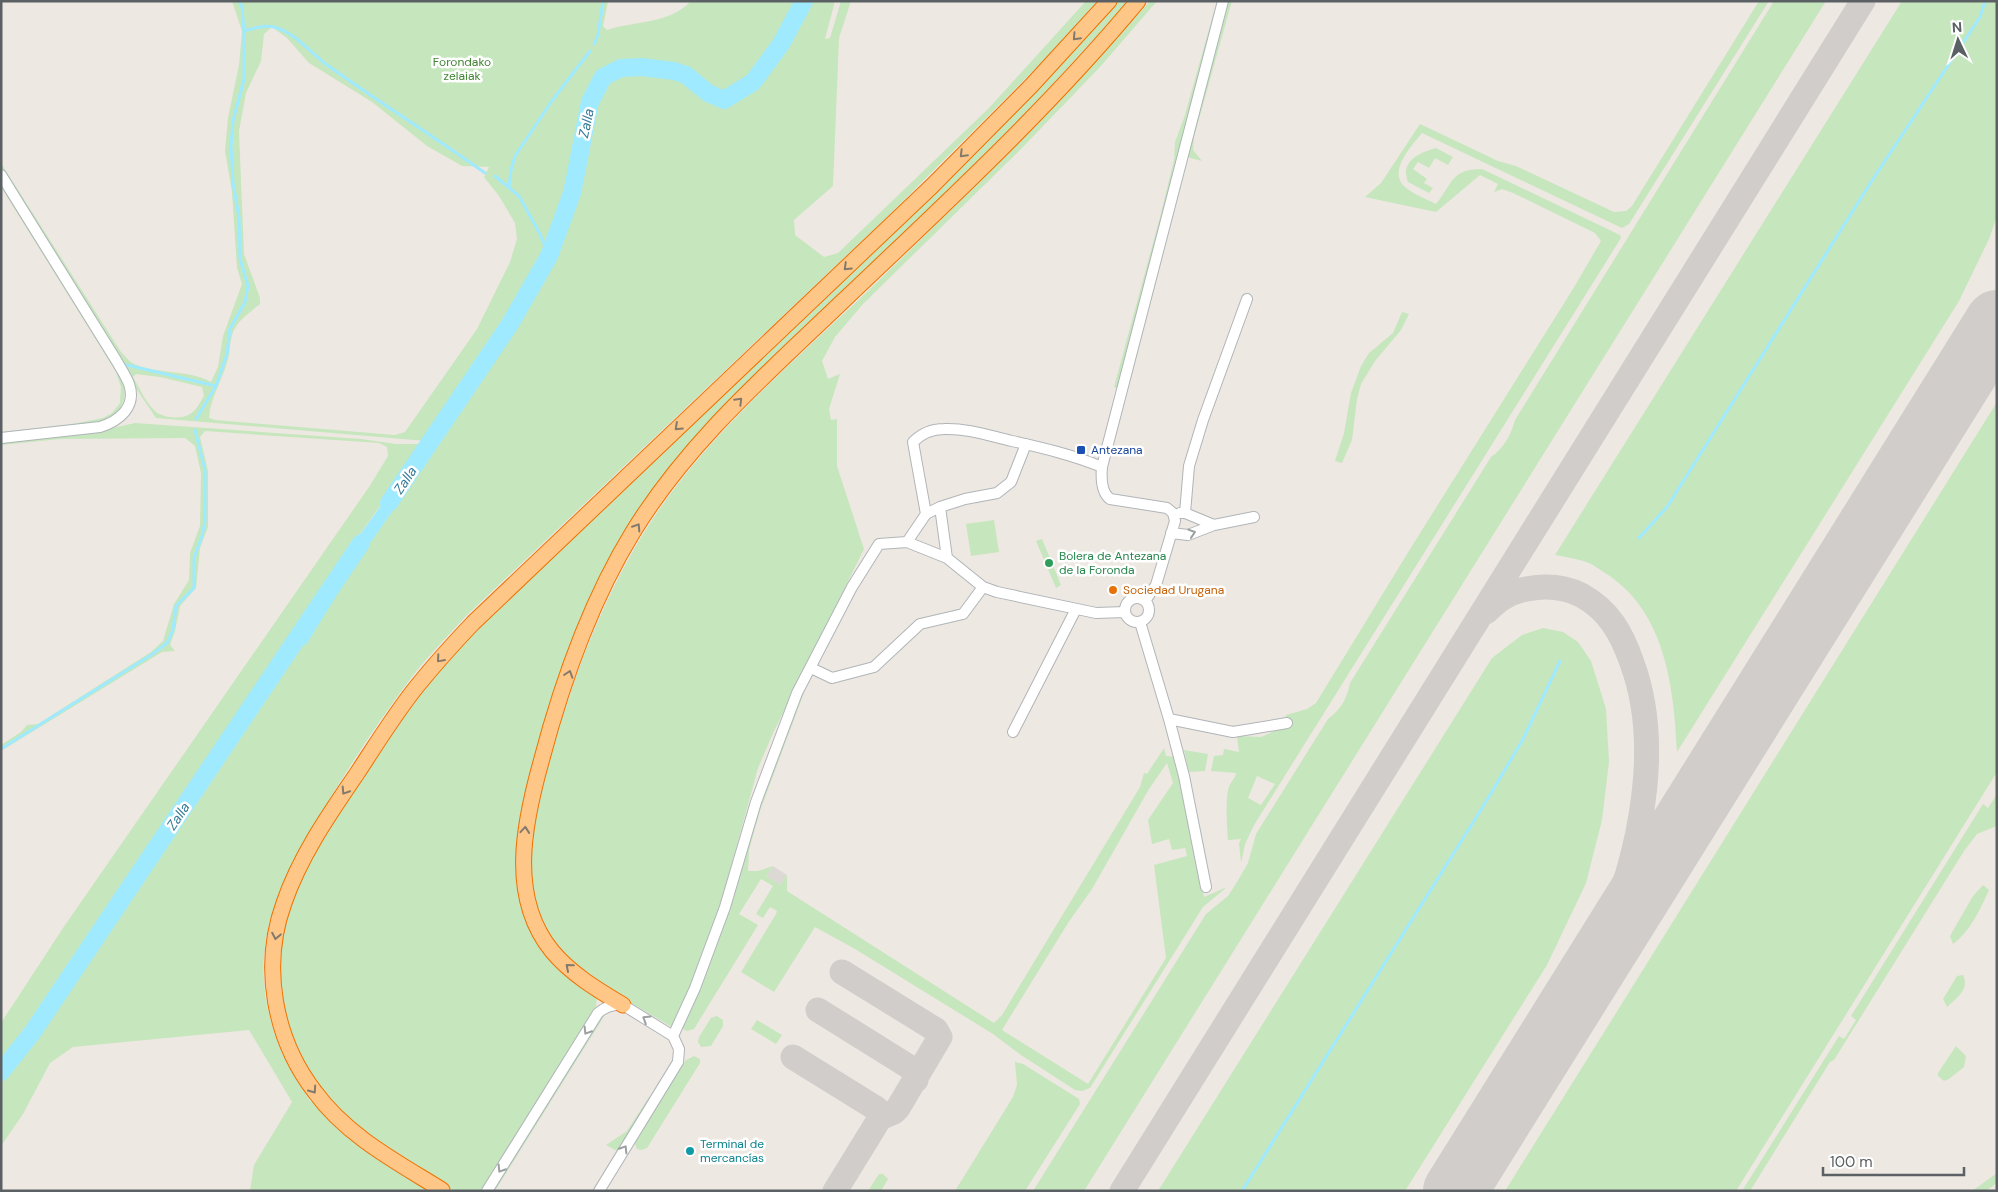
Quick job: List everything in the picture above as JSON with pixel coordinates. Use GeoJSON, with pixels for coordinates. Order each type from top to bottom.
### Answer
{"type":"FeatureCollection","features":[{"type":"Feature","properties":{"kind":"highway"},"geometry":{"type":"LineString","coordinates":[[443,1191],[368,1143],[334,1115],[314,1091],[288,1048],[279,1020],[274,994],[274,944],[283,904],[306,855],[344,792],[417,686],[473,623],[932,186],[1031,86],[1109,1]]}},
{"type":"Feature","properties":{"kind":"highway"},"geometry":{"type":"LineString","coordinates":[[623,1005],[582,979],[552,952],[539,932],[530,909],[523,866],[526,821],[543,755],[576,651],[612,569],[654,500],[686,458],[718,422],[944,205],[1034,115],[1138,1]]}},
{"type":"Feature","properties":{"kind":"street"},"geometry":{"type":"LineString","coordinates":[[1145,601],[1156,585],[1175,521],[1173,513],[1167,508],[1110,499],[1107,496],[1101,478],[1102,467],[1223,1]]}},
{"type":"Feature","properties":{"kind":"street"},"geometry":{"type":"LineString","coordinates":[[1,175],[116,360],[129,384],[130,390],[127,408],[120,418],[111,424],[100,427],[1,438]]}},
{"type":"Feature","properties":{"kind":"street"},"geometry":{"type":"LineString","coordinates":[[1185,513],[1189,466],[1203,420],[1247,299]]}},
{"type":"Feature","properties":{"kind":"street"},"geometry":{"type":"LineString","coordinates":[[926,514],[913,442],[922,434],[942,428],[966,430],[1026,444],[1080,458],[1102,467]]}},
{"type":"Feature","properties":{"kind":"street"},"geometry":{"type":"LineString","coordinates":[[907,542],[926,514],[940,507],[997,493],[1011,482],[1026,444]]}},
{"type":"Feature","properties":{"kind":"street"},"geometry":{"type":"LineString","coordinates":[[940,507],[947,558]]}},
{"type":"Feature","properties":{"kind":"street"},"geometry":{"type":"LineString","coordinates":[[1173,513],[1185,513],[1214,525]]}},
{"type":"Feature","properties":{"kind":"street"},"geometry":{"type":"LineString","coordinates":[[1170,533],[1188,535],[1214,525],[1254,518]]}},
{"type":"Feature","properties":{"kind":"street"},"geometry":{"type":"LineString","coordinates":[[673,1036],[695,988],[725,907],[756,802],[797,693],[852,587],[878,544],[907,542],[947,558],[983,587],[997,592],[1096,613],[1125,612]]}},
{"type":"Feature","properties":{"kind":"street"},"geometry":{"type":"LineString","coordinates":[[811,668],[832,678],[874,667],[920,624],[963,614],[983,587]]}},
{"type":"Feature","properties":{"kind":"street"},"geometry":{"type":"LineString","coordinates":[[1134,599],[1145,601],[1149,613],[1146,619],[1140,622],[1130,620],[1125,612],[1129,602],[1134,599]]}},
{"type":"Feature","properties":{"kind":"street"},"geometry":{"type":"LineString","coordinates":[[1013,732],[1076,609]]}},
{"type":"Feature","properties":{"kind":"street"},"geometry":{"type":"LineString","coordinates":[[1140,622],[1184,776],[1206,888]]}},
{"type":"Feature","properties":{"kind":"street"},"geometry":{"type":"LineString","coordinates":[[1169,719],[1233,732],[1287,723]]}},
{"type":"Feature","properties":{"kind":"street"},"geometry":{"type":"LineString","coordinates":[[487,1191],[598,1013],[604,1008],[618,1004],[623,1005],[673,1036],[679,1049],[678,1062],[598,1191]]}},
{"type":"Feature","properties":{"kind":"shaded area"},"geometry":{"type":"Polygon","coordinates":[[[773,866],[787,875],[780,885],[766,876],[773,866]]]}},
{"type":"Feature","properties":{"kind":"green space","name":"Forondako zelaiak"},"geometry":{"type":"Polygon","coordinates":[[[232,1],[608,1],[603,26],[607,30],[662,18],[682,9],[691,1],[835,1],[825,39],[830,38],[841,1],[851,1],[839,38],[833,186],[794,220],[795,235],[824,257],[838,253],[989,108],[1086,1],[1097,1],[1064,40],[888,216],[466,616],[424,662],[398,695],[351,765],[308,836],[283,885],[270,919],[266,937],[264,985],[273,1029],[290,1069],[310,1101],[316,1103],[432,1191],[250,1191],[254,1165],[292,1102],[249,1030],[73,1047],[50,1063],[23,1114],[1,1146],[1,1023],[63,928],[369,487],[388,456],[387,447],[379,443],[205,431],[200,437],[208,471],[208,527],[200,548],[196,588],[180,606],[170,645],[175,651],[162,652],[1,751],[1,745],[21,732],[27,725],[38,724],[151,652],[163,641],[174,604],[189,580],[190,553],[200,526],[201,473],[195,446],[185,438],[61,439],[1,445],[1,443],[86,434],[135,423],[361,439],[396,444],[424,444],[426,441],[156,418],[1,170],[1,163],[121,352],[132,363],[141,367],[193,375],[211,382],[218,367],[223,336],[242,284],[237,268],[232,192],[225,151],[228,118],[239,65],[242,31],[232,1]],[[272,27],[264,34],[261,61],[246,93],[239,131],[244,254],[260,298],[260,304],[241,320],[233,332],[228,359],[214,396],[209,418],[395,435],[405,432],[477,329],[510,262],[517,239],[515,223],[499,196],[484,177],[489,167],[462,166],[427,146],[372,102],[309,63],[287,38],[272,27]],[[136,374],[133,377],[145,398],[157,413],[161,415],[186,416],[196,408],[204,396],[202,387],[160,377],[136,374]],[[397,482],[343,558],[349,563],[351,569],[407,489],[397,482]]]}},
{"type":"Feature","properties":{"kind":"green space"},"geometry":{"type":"Polygon","coordinates":[[[1118,1],[1129,1],[1025,114],[950,189],[720,410],[674,461],[649,495],[537,751],[524,909],[597,994],[596,1007],[482,1191],[454,1191],[378,1142],[341,1114],[305,1066],[288,1026],[280,990],[280,956],[286,918],[298,885],[315,852],[375,757],[447,661],[500,605],[714,404],[944,183],[1118,1]]]}},
{"type":"Feature","properties":{"kind":"green space"},"geometry":{"type":"Polygon","coordinates":[[[1150,1],[1157,1],[1100,67],[1022,148],[863,304],[835,337],[822,361],[828,379],[840,374],[829,409],[831,420],[837,419],[837,466],[864,549],[774,731],[758,768],[717,918],[676,1024],[670,1026],[604,986],[572,962],[559,949],[549,935],[539,915],[530,872],[533,827],[549,762],[567,702],[614,586],[645,531],[668,497],[721,434],[749,404],[977,184],[1048,112],[1150,1]]]}},
{"type":"Feature","properties":{"kind":"green space"},"geometry":{"type":"Polygon","coordinates":[[[1217,1],[1219,1],[1117,388],[1114,387],[1174,160],[1175,142],[1184,118],[1217,1]]]}},
{"type":"Feature","properties":{"kind":"green space"},"geometry":{"type":"Polygon","coordinates":[[[1227,1],[1232,1],[1194,137],[1193,150],[1202,161],[1187,157],[1227,1]]]}},
{"type":"Feature","properties":{"kind":"green space"},"geometry":{"type":"Polygon","coordinates":[[[1759,1],[1769,1],[1629,224],[1622,228],[1422,133],[1407,151],[1400,166],[1400,181],[1412,192],[1436,204],[1458,175],[1482,169],[1620,235],[1621,238],[1254,825],[1245,844],[1241,863],[1239,843],[1241,839],[1228,840],[1227,828],[1228,792],[1236,773],[1211,771],[1214,756],[1223,755],[1224,749],[1239,752],[1237,736],[1261,737],[1284,727],[1286,715],[1307,709],[1316,703],[1601,241],[1595,233],[1513,193],[1502,189],[1494,192],[1498,184],[1480,175],[1436,212],[1365,197],[1381,183],[1420,124],[1614,212],[1626,211],[1632,206],[1759,1]],[[1257,776],[1248,798],[1261,805],[1275,784],[1257,776]]]}},
{"type":"Feature","properties":{"kind":"green space"},"geometry":{"type":"Polygon","coordinates":[[[1774,1],[1826,1],[1084,1191],[1033,1191],[1206,914],[1228,896],[1237,882],[1248,863],[1256,834],[1328,719],[1343,703],[1350,683],[1491,457],[1500,450],[1506,441],[1515,420],[1774,1]]]}},
{"type":"Feature","properties":{"kind":"green space"},"geometry":{"type":"Polygon","coordinates":[[[1902,1],[1997,1],[1997,216],[1989,239],[1959,301],[1677,752],[1676,727],[1669,677],[1653,629],[1641,607],[1625,589],[1593,565],[1581,560],[1555,555],[1902,1]]]}},
{"type":"Feature","properties":{"kind":"green space"},"geometry":{"type":"Polygon","coordinates":[[[1436,148],[1453,157],[1448,165],[1435,158],[1429,168],[1418,162],[1413,169],[1427,179],[1424,183],[1433,188],[1429,193],[1408,182],[1406,169],[1412,159],[1436,148]]]}},
{"type":"Feature","properties":{"kind":"green space"},"geometry":{"type":"Polygon","coordinates":[[[1,181],[121,374],[125,392],[122,405],[113,415],[98,424],[1,436],[1,432],[72,424],[103,418],[112,413],[120,403],[121,387],[116,372],[1,187],[1,181]]]}},
{"type":"Feature","properties":{"kind":"green space"},"geometry":{"type":"Polygon","coordinates":[[[1402,312],[1409,314],[1401,330],[1375,361],[1361,384],[1357,399],[1352,440],[1342,463],[1335,461],[1344,433],[1351,393],[1361,366],[1369,353],[1393,333],[1402,312]]]}},
{"type":"Feature","properties":{"kind":"green space"},"geometry":{"type":"Polygon","coordinates":[[[1997,402],[1997,772],[1736,1191],[1505,1191],[1997,402]]]}},
{"type":"Feature","properties":{"kind":"green space"},"geometry":{"type":"Polygon","coordinates":[[[994,520],[999,552],[971,556],[966,524],[994,520]]]}},
{"type":"Feature","properties":{"kind":"green space","name":"Bolera de Antezana de la Foronda"},"geometry":{"type":"Polygon","coordinates":[[[1042,539],[1061,585],[1056,588],[1036,541],[1042,539]]]}},
{"type":"Feature","properties":{"kind":"green space"},"geometry":{"type":"Polygon","coordinates":[[[1543,628],[1563,632],[1578,642],[1591,661],[1606,709],[1609,762],[1602,820],[1586,883],[1547,965],[1405,1191],[1158,1191],[1492,658],[1522,635],[1543,628]]]}},
{"type":"Feature","properties":{"kind":"green space"},"geometry":{"type":"Polygon","coordinates":[[[808,682],[760,811],[749,850],[748,871],[758,871],[773,866],[766,876],[780,885],[787,875],[787,891],[994,1023],[1002,1015],[1140,787],[1144,773],[1147,774],[1164,748],[1166,756],[1176,757],[1204,897],[1227,887],[1203,907],[1090,1088],[1082,1091],[1075,1090],[1021,1055],[993,1034],[855,949],[815,927],[774,992],[741,972],[777,911],[770,907],[763,918],[756,914],[773,886],[761,879],[739,914],[758,925],[694,1029],[687,1031],[681,1028],[757,808],[795,706],[808,682]],[[1167,763],[1149,789],[1092,889],[1068,923],[1002,1030],[1088,1084],[1166,958],[1154,865],[1187,856],[1185,848],[1172,850],[1169,839],[1152,844],[1148,820],[1173,783],[1167,763]]]}},
{"type":"Feature","properties":{"kind":"green space"},"geometry":{"type":"Polygon","coordinates":[[[1184,750],[1208,754],[1205,771],[1189,772],[1184,750]]]}},
{"type":"Feature","properties":{"kind":"green space"},"geometry":{"type":"Polygon","coordinates":[[[1997,794],[1997,826],[1977,834],[1964,851],[1750,1191],[1742,1191],[1839,1036],[1844,1039],[1856,1020],[1851,1016],[1983,804],[1988,808],[1997,794]]]}},
{"type":"Feature","properties":{"kind":"green space"},"geometry":{"type":"Polygon","coordinates":[[[1983,885],[1989,890],[1982,904],[1965,933],[1953,944],[1950,936],[1973,896],[1983,885]]]}},
{"type":"Feature","properties":{"kind":"green space"},"geometry":{"type":"Polygon","coordinates":[[[1963,975],[1965,980],[1964,989],[1947,1007],[1943,999],[1957,976],[1963,975]]]}},
{"type":"Feature","properties":{"kind":"green space"},"geometry":{"type":"Polygon","coordinates":[[[608,1010],[495,1191],[491,1191],[599,1017],[608,1010]]]}},
{"type":"Feature","properties":{"kind":"green space"},"geometry":{"type":"Polygon","coordinates":[[[717,1016],[723,1020],[723,1026],[711,1046],[701,1047],[698,1042],[699,1037],[711,1018],[717,1016]]]}},
{"type":"Feature","properties":{"kind":"green space"},"geometry":{"type":"Polygon","coordinates":[[[757,1020],[782,1035],[776,1044],[751,1029],[757,1020]]]}},
{"type":"Feature","properties":{"kind":"green space"},"geometry":{"type":"Polygon","coordinates":[[[1956,1046],[1966,1056],[1964,1067],[1944,1081],[1938,1076],[1938,1073],[1956,1046]]]}},
{"type":"Feature","properties":{"kind":"green space"},"geometry":{"type":"Polygon","coordinates":[[[694,1056],[700,1059],[700,1063],[647,1148],[637,1149],[634,1142],[686,1060],[694,1056]]]}},
{"type":"Feature","properties":{"kind":"green space"},"geometry":{"type":"Polygon","coordinates":[[[1015,1062],[1023,1064],[1079,1099],[1080,1104],[1025,1191],[955,1191],[1013,1097],[1017,1085],[1015,1062]]]}},
{"type":"Feature","properties":{"kind":"green space"},"geometry":{"type":"Polygon","coordinates":[[[649,1097],[651,1098],[617,1151],[606,1145],[627,1131],[649,1097]]]}},
{"type":"Feature","properties":{"kind":"green space"},"geometry":{"type":"Polygon","coordinates":[[[1997,1173],[1997,1183],[1986,1191],[1972,1191],[1997,1173]]]}},
{"type":"Feature","properties":{"kind":"green space"},"geometry":{"type":"Polygon","coordinates":[[[879,1174],[883,1174],[888,1179],[881,1191],[868,1191],[879,1174]]]}},
{"type":"Feature","properties":{"kind":"water"},"geometry":{"type":"Polygon","coordinates":[[[398,482],[408,489],[352,569],[343,558],[398,482]]]}},
{"type":"Feature","properties":{"kind":"water"},"geometry":{"type":"Polygon","coordinates":[[[324,595],[335,598],[306,645],[303,644],[297,652],[284,652],[324,595]]]}},
{"type":"Feature","properties":{"kind":"waterway"},"geometry":{"type":"LineString","coordinates":[[239,1],[242,7],[244,31],[270,26],[288,33],[327,65],[485,173]]}},
{"type":"Feature","properties":{"kind":"waterway"},"geometry":{"type":"LineString","coordinates":[[594,44],[598,35],[603,1]]}},
{"type":"Feature","properties":{"kind":"waterway","name":"Zalla"},"geometry":{"type":"LineString","coordinates":[[389,503],[510,324],[549,256],[572,193],[590,102],[603,77],[621,68],[642,67],[674,71],[686,75],[708,93],[724,100],[753,82],[781,44],[804,1]]}},
{"type":"Feature","properties":{"kind":"waterway"},"geometry":{"type":"LineString","coordinates":[[1639,538],[1667,507],[1871,182],[1980,17],[1985,1]]}},
{"type":"Feature","properties":{"kind":"waterway"},"geometry":{"type":"LineString","coordinates":[[196,419],[216,386],[227,354],[230,329],[245,302],[248,286],[240,259],[239,217],[233,183],[231,146],[233,121],[244,79],[244,31]]}},
{"type":"Feature","properties":{"kind":"waterway"},"geometry":{"type":"LineString","coordinates":[[509,187],[515,156],[551,102],[590,51]]}},
{"type":"Feature","properties":{"kind":"waterway"},"geometry":{"type":"LineString","coordinates":[[495,176],[519,196],[540,234],[549,256]]}},
{"type":"Feature","properties":{"kind":"waterway"},"geometry":{"type":"LineString","coordinates":[[127,365],[216,386]]}},
{"type":"Feature","properties":{"kind":"waterway"},"geometry":{"type":"LineString","coordinates":[[1,749],[151,655],[167,643],[173,630],[176,606],[194,588],[194,558],[205,521],[205,470],[195,430]]}},
{"type":"Feature","properties":{"kind":"waterway","name":"Zalla"},"geometry":{"type":"LineString","coordinates":[[1,1072],[32,1033],[361,543]]}},
{"type":"Feature","properties":{"kind":"waterway"},"geometry":{"type":"LineString","coordinates":[[1242,1191],[1487,800],[1523,739],[1560,661]]}},
{"type":"Feature","properties":{"kind":"taxiway"},"geometry":{"type":"LineString","coordinates":[[1122,1191],[1863,1]]}},
{"type":"Feature","properties":{"kind":"taxiway"},"geometry":{"type":"LineString","coordinates":[[1486,612],[1510,594],[1530,588],[1551,587],[1572,591],[1581,595],[1607,615],[1619,633],[1632,663],[1642,699],[1646,737],[1646,776],[1641,816],[1633,855],[1607,930],[1588,971],[1557,1026]]}},
{"type":"Feature","properties":{"kind":"taxiway"},"geometry":{"type":"LineString","coordinates":[[835,1191],[880,1118],[894,1112],[898,1108],[940,1037],[936,1030],[842,972]]}},
{"type":"Feature","properties":{"kind":"taxiway"},"geometry":{"type":"LineString","coordinates":[[818,1010],[911,1068],[914,1071],[916,1080]]}},
{"type":"Feature","properties":{"kind":"taxiway"},"geometry":{"type":"LineString","coordinates":[[793,1057],[877,1109],[880,1118]]}},
{"type":"Feature","properties":{"kind":"runway"},"geometry":{"type":"LineString","coordinates":[[1455,1191],[1997,322]]}},
{"type":"Feature","properties":{"kind":"place","name":"Antezana"},"geometry":{"type":"Point","coordinates":[1081,450]}},
{"type":"Feature","properties":{"kind":"place","name":"Bolera de Antezana de la Foronda"},"geometry":{"type":"Point","coordinates":[1049,563]}},
{"type":"Feature","properties":{"kind":"place","name":"Sociedad Urugana"},"geometry":{"type":"Point","coordinates":[1113,590]}},
{"type":"Feature","properties":{"kind":"place","name":"Terminal de mercancías"},"geometry":{"type":"Point","coordinates":[690,1151]}}]}
